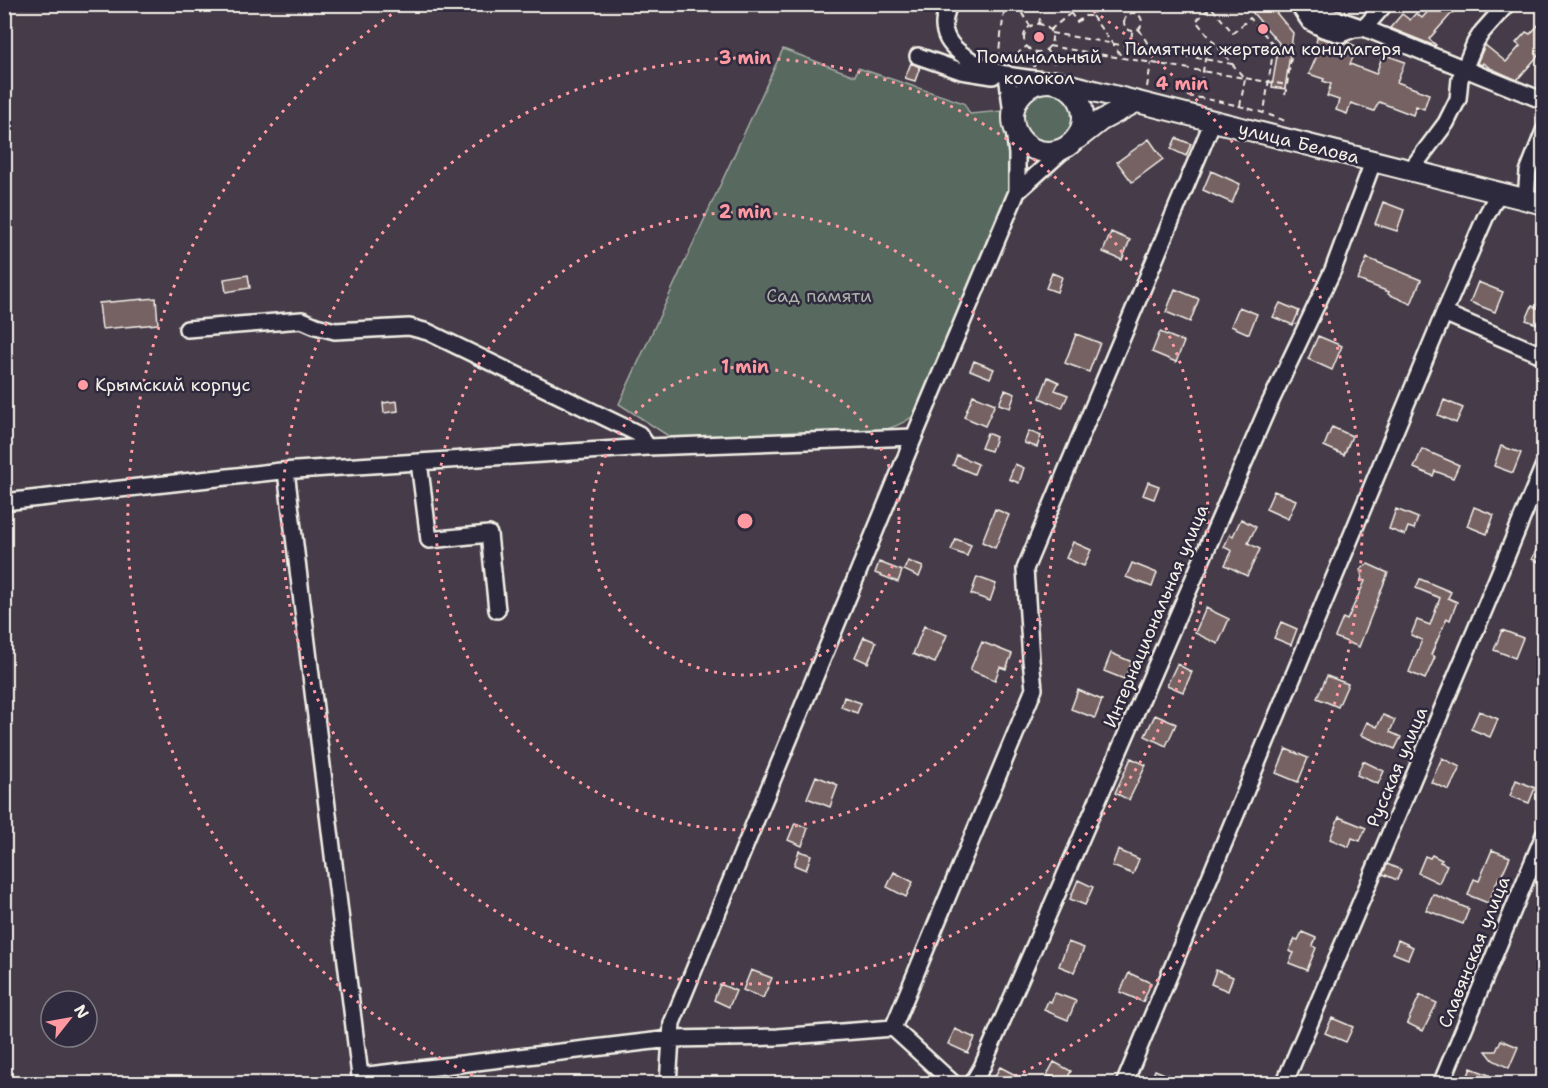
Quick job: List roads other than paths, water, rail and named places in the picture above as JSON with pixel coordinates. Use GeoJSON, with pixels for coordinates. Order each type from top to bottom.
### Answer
{"type":"FeatureCollection","features":[{"type":"Feature","properties":{"kind":"main road","name":"улица Белова"},"geometry":{"type":"LineString","coordinates":[[1055,74],[1141,96],[1213,122],[1535,202]]}},
{"type":"Feature","properties":{"kind":"main road"},"geometry":{"type":"LineString","coordinates":[[1068,146],[1083,126],[1083,109],[1070,88],[1055,74],[1022,92],[1014,108],[1014,125],[1021,140],[1035,150],[1043,152],[1052,152],[1068,146],[1100,121],[1141,96]]}},
{"type":"Feature","properties":{"kind":"street"},"geometry":{"type":"LineString","coordinates":[[949,4],[945,19],[945,32],[953,47],[969,59],[1003,71]]}},
{"type":"Feature","properties":{"kind":"street"},"geometry":{"type":"LineString","coordinates":[[1364,28],[1384,4]]}},
{"type":"Feature","properties":{"kind":"street"},"geometry":{"type":"LineString","coordinates":[[1410,171],[1446,123],[1458,99],[1463,69],[1475,43],[1507,4]]}},
{"type":"Feature","properties":{"kind":"street"},"geometry":{"type":"LineString","coordinates":[[1298,5],[1364,28],[1544,101]]}},
{"type":"Feature","properties":{"kind":"street"},"geometry":{"type":"LineString","coordinates":[[918,56],[961,70],[1055,74]]}},
{"type":"Feature","properties":{"kind":"street"},"geometry":{"type":"LineString","coordinates":[[668,1083],[672,1023],[1017,192],[1014,125],[1003,71]]}},
{"type":"Feature","properties":{"kind":"street"},"geometry":{"type":"LineString","coordinates":[[893,1028],[1035,689],[1025,569],[1213,122]]}},
{"type":"Feature","properties":{"kind":"street"},"geometry":{"type":"LineString","coordinates":[[1535,202],[1528,172],[1544,131]]}},
{"type":"Feature","properties":{"kind":"street"},"geometry":{"type":"LineString","coordinates":[[1017,192],[1068,146]]}},
{"type":"Feature","properties":{"kind":"street","name":"Интернациональная улица"},"geometry":{"type":"LineString","coordinates":[[972,1083],[986,1056],[1269,405],[1333,270],[1372,162]]}},
{"type":"Feature","properties":{"kind":"street"},"geometry":{"type":"LineString","coordinates":[[1124,1083],[1444,313],[1485,218],[1498,194]]}},
{"type":"Feature","properties":{"kind":"street"},"geometry":{"type":"LineString","coordinates":[[1444,313],[1544,356]]}},
{"type":"Feature","properties":{"kind":"street"},"geometry":{"type":"LineString","coordinates":[[187,329],[302,320],[335,331],[409,327],[418,329],[639,434],[648,447]]}},
{"type":"Feature","properties":{"kind":"street"},"geometry":{"type":"LineString","coordinates":[[4,502],[286,471],[648,447],[914,437]]}},
{"type":"Feature","properties":{"kind":"street"},"geometry":{"type":"LineString","coordinates":[[419,462],[429,540],[489,534],[497,610]]}},
{"type":"Feature","properties":{"kind":"street","name":"Русская улица"},"geometry":{"type":"LineString","coordinates":[[1284,1083],[1488,603],[1544,465]]}},
{"type":"Feature","properties":{"kind":"street"},"geometry":{"type":"LineString","coordinates":[[286,471],[360,1076],[670,1039],[778,1037],[893,1028],[954,1083]]}},
{"type":"Feature","properties":{"kind":"street","name":"Славянская улица"},"geometry":{"type":"LineString","coordinates":[[1441,1083],[1544,835]]}},
{"type":"Feature","properties":{"kind":"place","name":"Памятник жертвам концлагеря"},"geometry":{"type":"Point","coordinates":[1263,29]}},
{"type":"Feature","properties":{"kind":"place","name":"Поминальный колокол"},"geometry":{"type":"Point","coordinates":[1039,37]}},
{"type":"Feature","properties":{"kind":"place","name":"Крымский корпус"},"geometry":{"type":"Point","coordinates":[83,385]}},
{"type":"Feature","properties":{"kind":"park label","name":"Сад памяти"},"geometry":{"type":"Point","coordinates":[819,296]}}]}
